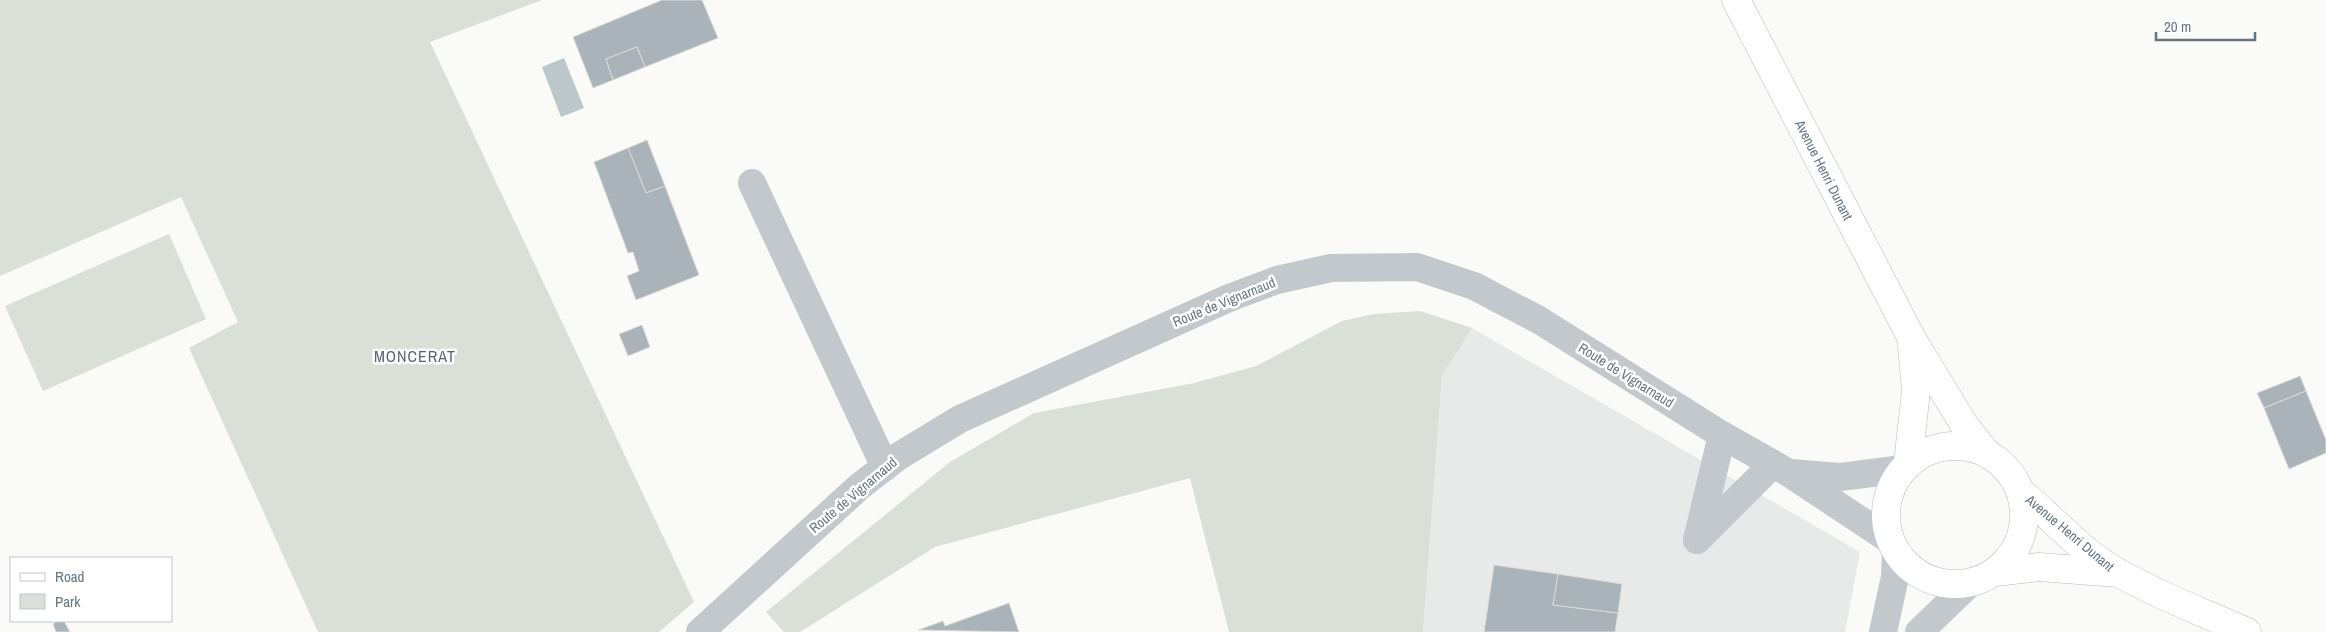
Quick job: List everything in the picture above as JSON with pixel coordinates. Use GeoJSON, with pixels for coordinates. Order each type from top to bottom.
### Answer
{"type":"FeatureCollection","features":[{"type":"Feature","properties":{"kind":"main road","name":"Avenue Henri Dunant"},"geometry":{"type":"LineString","coordinates":[[1736,0],[1912,339],[1963,423],[1986,452]]}},
{"type":"Feature","properties":{"kind":"main road","name":"Avenue Henri Dunant"},"geometry":{"type":"LineString","coordinates":[[1906,466],[1916,391],[1912,339]]}},
{"type":"Feature","properties":{"kind":"main road"},"geometry":{"type":"LineString","coordinates":[[1953,445],[1970,447],[1986,452],[2010,472],[2022,493],[2024,523],[2016,550],[1996,572],[1969,584],[1948,584],[1927,579],[1909,567],[1893,545],[1886,515],[1890,490],[1906,466],[1922,454],[1937,448],[1953,445]]}},
{"type":"Feature","properties":{"kind":"main road","name":"Avenue Henri Dunant"},"geometry":{"type":"LineString","coordinates":[[2022,493],[2078,544],[2118,573],[2247,632]]}},
{"type":"Feature","properties":{"kind":"main road","name":"Avenue Henri Dunant"},"geometry":{"type":"LineString","coordinates":[[1996,572],[2039,567],[2118,573]]}},
{"type":"Feature","properties":{"kind":"street"},"geometry":{"type":"LineString","coordinates":[[752,183],[885,467]]}},
{"type":"Feature","properties":{"kind":"street","name":"Route de Vignarnaud"},"geometry":{"type":"LineString","coordinates":[[700,632],[860,486],[885,467],[960,419],[1229,298],[1277,280],[1331,268],[1417,267],[1474,286],[1539,320],[1722,435],[1781,468],[1893,545]]}},
{"type":"Feature","properties":{"kind":"street"},"geometry":{"type":"LineString","coordinates":[[1722,435],[1698,540],[1781,468]]}},
{"type":"Feature","properties":{"kind":"street","name":"Route de Vignarnaud"},"geometry":{"type":"LineString","coordinates":[[1781,468],[1840,477],[1906,466]]}},
{"type":"Feature","properties":{"kind":"street"},"geometry":{"type":"LineString","coordinates":[[1883,632],[1895,577],[1893,545]]}},
{"type":"Feature","properties":{"kind":"street"},"geometry":{"type":"LineString","coordinates":[[1919,632],[1969,584]]}},
{"type":"Feature","properties":{"kind":"shaded area"},"geometry":{"type":"Polygon","coordinates":[[[564,58],[584,108],[561,117],[542,67],[564,58]]]}},
{"type":"Feature","properties":{"kind":"shaded area"},"geometry":{"type":"Polygon","coordinates":[[[1472,328],[1860,552],[1845,632],[1423,632],[1442,376],[1472,328]]]}},
{"type":"Feature","properties":{"kind":"green space"},"geometry":{"type":"Polygon","coordinates":[[[0,0],[542,0],[430,42],[694,602],[659,632],[318,632],[189,348],[238,322],[181,197],[0,276],[0,0]]]}},
{"type":"Feature","properties":{"kind":"green space"},"geometry":{"type":"Polygon","coordinates":[[[169,234],[206,319],[43,391],[5,306],[169,234]]]}},
{"type":"Feature","properties":{"kind":"green space"},"geometry":{"type":"Polygon","coordinates":[[[1420,311],[1472,328],[1442,376],[1423,632],[1229,632],[1190,478],[935,547],[800,632],[784,632],[766,612],[950,462],[1034,413],[1194,383],[1256,366],[1342,321],[1374,314],[1420,311]]]}},
{"type":"Feature","properties":{"kind":"building"},"geometry":{"type":"Polygon","coordinates":[[[662,0],[702,0],[718,38],[645,67],[637,47],[606,59],[613,80],[593,88],[573,37],[662,0]]]}},
{"type":"Feature","properties":{"kind":"building"},"geometry":{"type":"Polygon","coordinates":[[[637,47],[645,67],[613,80],[606,59],[637,47]]]}},
{"type":"Feature","properties":{"kind":"building"},"geometry":{"type":"Polygon","coordinates":[[[647,140],[665,186],[646,193],[628,148],[647,140]]]}},
{"type":"Feature","properties":{"kind":"building"},"geometry":{"type":"Polygon","coordinates":[[[628,148],[646,193],[665,186],[699,275],[636,300],[627,276],[639,271],[633,252],[628,253],[594,162],[628,148]]]}},
{"type":"Feature","properties":{"kind":"building"},"geometry":{"type":"Polygon","coordinates":[[[642,325],[650,347],[628,356],[619,334],[642,325]]]}},
{"type":"Feature","properties":{"kind":"building"},"geometry":{"type":"Polygon","coordinates":[[[2300,376],[2306,391],[2264,408],[2257,393],[2300,376]]]}},
{"type":"Feature","properties":{"kind":"building"},"geometry":{"type":"Polygon","coordinates":[[[2306,391],[2326,440],[2326,453],[2289,469],[2264,408],[2306,391]]]}},
{"type":"Feature","properties":{"kind":"building"},"geometry":{"type":"Polygon","coordinates":[[[1494,565],[1558,574],[1553,605],[1618,613],[1615,632],[1484,632],[1494,565]]]}},
{"type":"Feature","properties":{"kind":"building"},"geometry":{"type":"Polygon","coordinates":[[[1558,574],[1622,584],[1618,613],[1553,605],[1558,574]]]}},
{"type":"Feature","properties":{"kind":"building"},"geometry":{"type":"Polygon","coordinates":[[[1009,603],[1019,632],[918,630],[943,621],[945,626],[1009,603]]]}},
{"type":"Feature","properties":{"kind":"building"},"geometry":{"type":"Polygon","coordinates":[[[65,622],[70,632],[56,632],[53,624],[65,622]]]}},
{"type":"Feature","properties":{"kind":"district","name":"MONCERAT"},"geometry":{"type":"Point","coordinates":[415,356]}}]}
